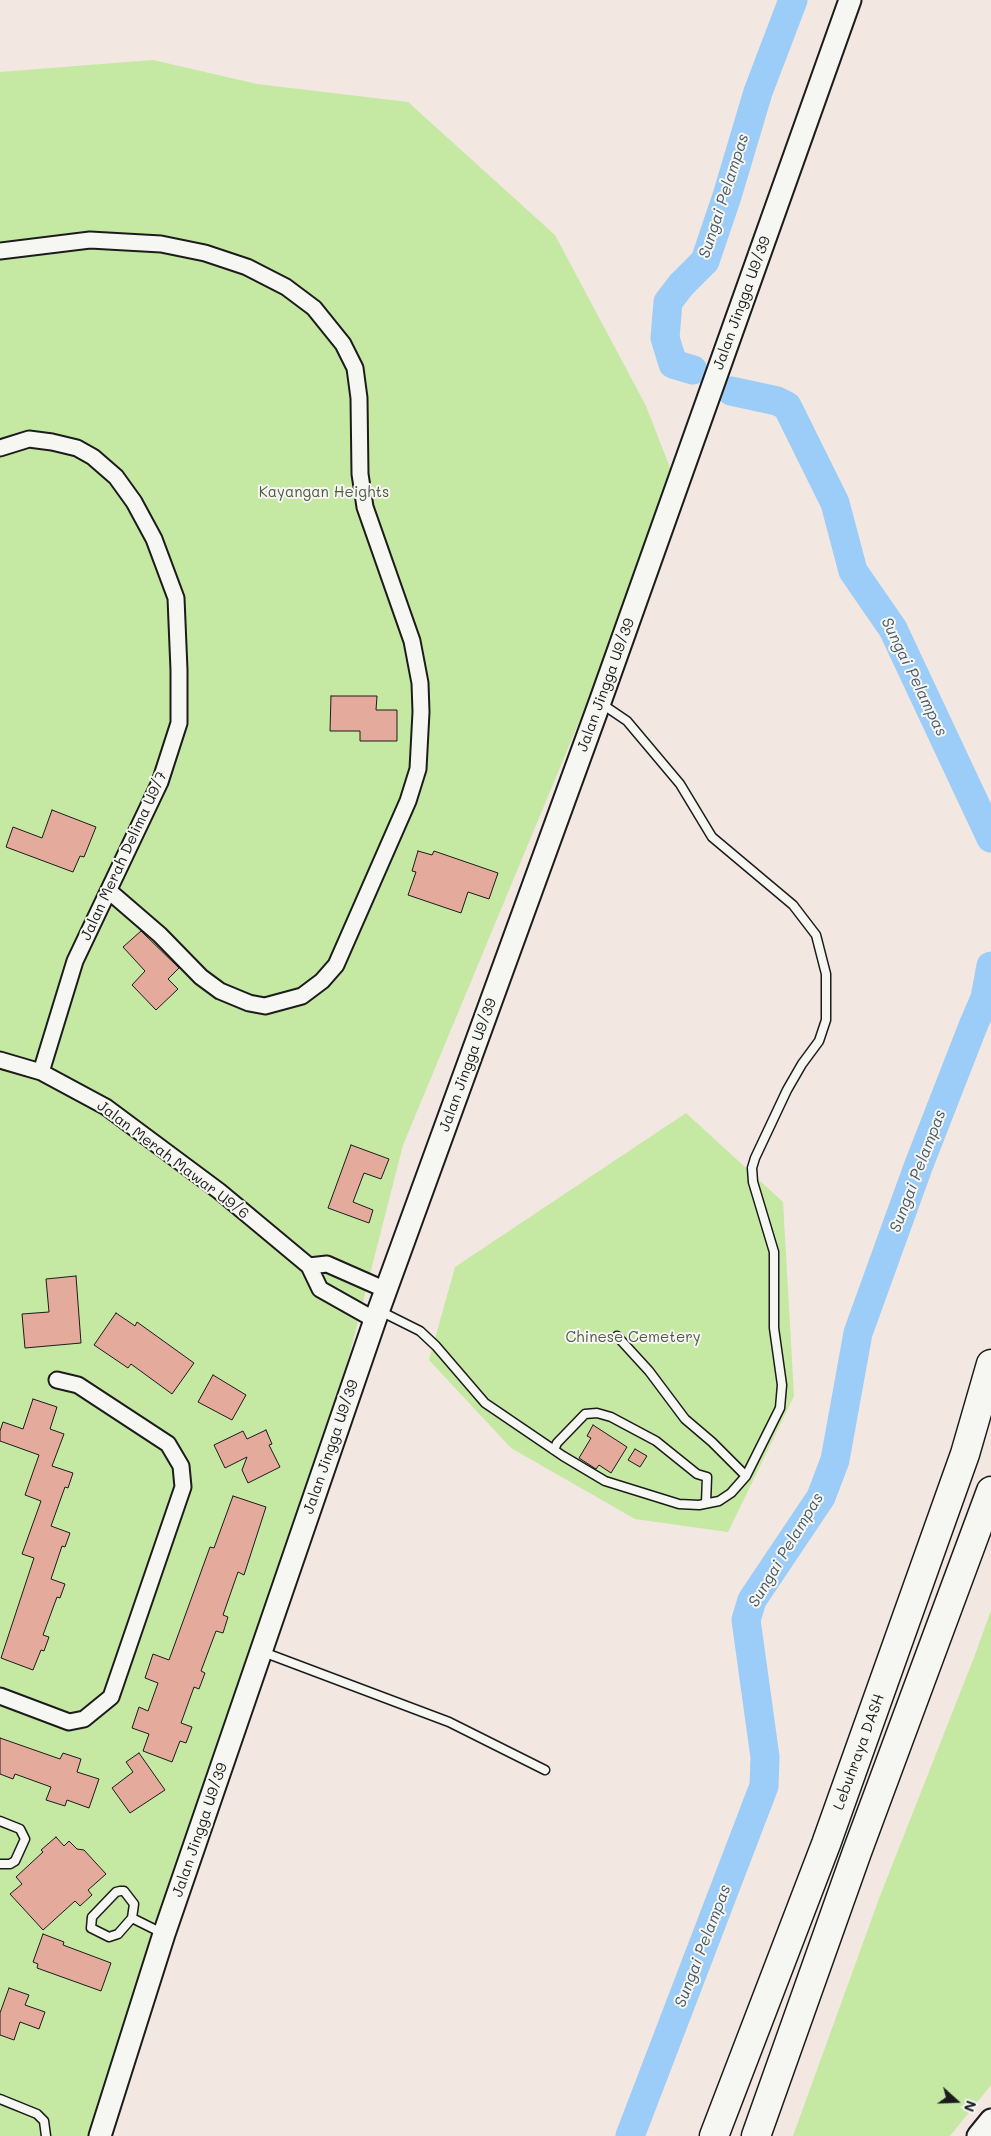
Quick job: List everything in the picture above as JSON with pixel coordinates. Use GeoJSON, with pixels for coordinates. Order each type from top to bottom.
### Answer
{"type":"FeatureCollection","features":[{"type":"Feature","properties":{"kind":"highway","name":"Lebuhraya DASH"},"geometry":{"type":"LineString","coordinates":[[714,2136],[826,1844],[965,1454],[991,1364]]}},
{"type":"Feature","properties":{"kind":"highway"},"geometry":{"type":"LineString","coordinates":[[756,2136],[857,1852],[991,1491]]}},
{"type":"Feature","properties":{"kind":"street","name":"Jalan Jingga U9/39"},"geometry":{"type":"LineString","coordinates":[[100,2136],[164,1934],[377,1315],[600,702],[850,0]]}},
{"type":"Feature","properties":{"kind":"street"},"geometry":{"type":"LineString","coordinates":[[0,251],[90,240],[161,244],[205,253],[248,267],[286,287],[314,308],[343,344],[355,368],[360,398],[360,474],[365,507],[412,641],[420,683],[421,712],[418,769],[408,801],[336,965],[322,981],[302,996],[265,1006],[249,1003],[220,991],[200,977],[160,935],[109,891]]}},
{"type":"Feature","properties":{"kind":"street","name":"Jalan Merah Delima U9/7"},"geometry":{"type":"LineString","coordinates":[[0,448],[29,439],[76,448],[93,457],[116,477],[134,502],[154,539],[176,598],[179,670],[178,724],[160,782],[76,961],[42,1072]]}},
{"type":"Feature","properties":{"kind":"street","name":"Jalan Merah Mawar U9/6"},"geometry":{"type":"LineString","coordinates":[[0,1060],[42,1072],[106,1107],[218,1191],[309,1266]]}},
{"type":"Feature","properties":{"kind":"street"},"geometry":{"type":"LineString","coordinates":[[377,1315],[320,1289],[309,1266],[327,1264],[386,1290]]}},
{"type":"Feature","properties":{"kind":"street"},"geometry":{"type":"LineString","coordinates":[[0,1696],[68,1722],[84,1719],[111,1697],[183,1487],[181,1466],[168,1444],[78,1385],[56,1380]]}},
{"type":"Feature","properties":{"kind":"street"},"geometry":{"type":"LineString","coordinates":[[978,2136],[991,2120]]}},
{"type":"Feature","properties":{"kind":"lane"},"geometry":{"type":"LineString","coordinates":[[377,1315],[420,1331],[436,1346],[486,1403],[554,1450],[605,1481],[679,1504],[719,1501],[731,1493],[746,1476],[780,1408],[782,1385],[774,1328],[774,1252],[753,1182],[752,1168],[787,1090],[802,1064],[819,1041],[826,1020],[826,974],[816,935],[793,905],[712,837],[680,784],[627,721],[600,702]]}},
{"type":"Feature","properties":{"kind":"lane"},"geometry":{"type":"LineString","coordinates":[[617,1336],[649,1371],[685,1418],[746,1476]]}},
{"type":"Feature","properties":{"kind":"lane"},"geometry":{"type":"LineString","coordinates":[[554,1450],[557,1442],[585,1414],[597,1412],[611,1417],[656,1441],[697,1474],[707,1477],[706,1503]]}},
{"type":"Feature","properties":{"kind":"lane"},"geometry":{"type":"LineString","coordinates":[[261,1652],[449,1722],[545,1770]]}},
{"type":"Feature","properties":{"kind":"lane"},"geometry":{"type":"LineString","coordinates":[[0,1821],[20,1828],[25,1839],[19,1856],[15,1861],[10,1864],[0,1864]]}},
{"type":"Feature","properties":{"kind":"lane"},"geometry":{"type":"LineString","coordinates":[[116,1892],[124,1892],[134,1904],[132,1918],[118,1934],[109,1937],[91,1928],[92,1917],[116,1892]]}},
{"type":"Feature","properties":{"kind":"lane"},"geometry":{"type":"LineString","coordinates":[[132,1918],[164,1934]]}},
{"type":"Feature","properties":{"kind":"lane"},"geometry":{"type":"LineString","coordinates":[[0,2099],[37,2114],[44,2121],[46,2136]]}},
{"type":"Feature","properties":{"kind":"green space","name":"Kayangan Heights"},"geometry":{"type":"Polygon","coordinates":[[[153,60],[257,84],[408,102],[555,235],[646,406],[677,486],[403,1145],[311,1505],[89,2136],[0,2136],[0,72],[153,60]]]}},
{"type":"Feature","properties":{"kind":"green space","name":"Chinese Cemetery"},"geometry":{"type":"Polygon","coordinates":[[[686,1113],[783,1202],[794,1396],[728,1532],[635,1519],[511,1448],[429,1360],[455,1267],[686,1113]]]}},
{"type":"Feature","properties":{"kind":"green space"},"geometry":{"type":"Polygon","coordinates":[[[991,1610],[991,2085],[950,2136],[793,2136],[880,1896],[991,1610]]]}},
{"type":"Feature","properties":{"kind":"building"},"geometry":{"type":"Polygon","coordinates":[[[331,696],[377,696],[376,710],[397,710],[397,741],[360,741],[360,731],[330,731],[331,696]]]}},
{"type":"Feature","properties":{"kind":"building"},"geometry":{"type":"Polygon","coordinates":[[[52,810],[96,827],[84,857],[80,856],[73,872],[6,847],[13,827],[42,838],[52,810]]]}},
{"type":"Feature","properties":{"kind":"building"},"geometry":{"type":"Polygon","coordinates":[[[418,851],[432,855],[434,851],[498,873],[489,899],[468,892],[461,913],[408,895],[416,872],[412,871],[418,851]]]}},
{"type":"Feature","properties":{"kind":"building"},"geometry":{"type":"Polygon","coordinates":[[[141,931],[179,968],[168,979],[178,989],[156,1010],[132,985],[145,971],[123,947],[141,931]]]}},
{"type":"Feature","properties":{"kind":"building"},"geometry":{"type":"Polygon","coordinates":[[[351,1145],[389,1159],[381,1179],[364,1173],[353,1202],[373,1210],[369,1223],[328,1208],[351,1145]]]}},
{"type":"Feature","properties":{"kind":"building"},"geometry":{"type":"Polygon","coordinates":[[[76,1276],[81,1343],[25,1348],[22,1314],[49,1312],[46,1279],[76,1276]]]}},
{"type":"Feature","properties":{"kind":"building"},"geometry":{"type":"Polygon","coordinates":[[[116,1313],[135,1326],[137,1322],[194,1363],[172,1394],[131,1364],[128,1368],[94,1345],[116,1313]]]}},
{"type":"Feature","properties":{"kind":"building"},"geometry":{"type":"Polygon","coordinates":[[[213,1375],[246,1395],[232,1420],[198,1402],[213,1375]]]}},
{"type":"Feature","properties":{"kind":"building"},"geometry":{"type":"Polygon","coordinates":[[[33,1399],[57,1407],[50,1429],[64,1434],[52,1466],[73,1473],[68,1488],[65,1487],[51,1526],[70,1533],[65,1547],[62,1546],[51,1579],[65,1584],[60,1598],[57,1597],[43,1635],[49,1637],[44,1651],[41,1650],[33,1670],[1,1658],[34,1558],[22,1554],[41,1501],[25,1495],[39,1455],[0,1441],[0,1431],[3,1422],[23,1429],[33,1399]]]}},
{"type":"Feature","properties":{"kind":"building"},"geometry":{"type":"Polygon","coordinates":[[[593,1425],[627,1447],[611,1473],[599,1465],[596,1469],[579,1458],[591,1438],[587,1436],[593,1425]]]}},
{"type":"Feature","properties":{"kind":"building"},"geometry":{"type":"Polygon","coordinates":[[[266,1430],[272,1444],[269,1445],[280,1467],[248,1483],[242,1470],[247,1457],[225,1468],[214,1445],[243,1431],[247,1439],[266,1430]]]}},
{"type":"Feature","properties":{"kind":"building"},"geometry":{"type":"Polygon","coordinates":[[[635,1449],[647,1456],[640,1467],[628,1460],[635,1449]]]}},
{"type":"Feature","properties":{"kind":"building"},"geometry":{"type":"Polygon","coordinates":[[[233,1496],[266,1507],[244,1575],[238,1572],[223,1615],[228,1617],[223,1633],[216,1631],[201,1671],[205,1673],[199,1689],[194,1687],[181,1723],[192,1727],[186,1743],[180,1741],[172,1762],[143,1751],[149,1734],[132,1728],[139,1707],[148,1711],[158,1683],[145,1678],[153,1654],[169,1660],[210,1547],[214,1548],[233,1496]]]}},
{"type":"Feature","properties":{"kind":"building"},"geometry":{"type":"Polygon","coordinates":[[[0,1738],[60,1759],[63,1753],[81,1759],[77,1772],[99,1779],[89,1808],[67,1800],[65,1806],[46,1800],[51,1787],[15,1774],[13,1779],[0,1774],[0,1738]]]}},
{"type":"Feature","properties":{"kind":"building"},"geometry":{"type":"Polygon","coordinates":[[[139,1753],[165,1790],[130,1813],[112,1788],[133,1772],[126,1762],[139,1753]]]}},
{"type":"Feature","properties":{"kind":"building"},"geometry":{"type":"Polygon","coordinates":[[[56,1837],[64,1846],[69,1841],[77,1849],[84,1850],[106,1874],[88,1890],[92,1895],[80,1906],[75,1901],[43,1930],[10,1894],[22,1884],[16,1877],[56,1837]]]}},
{"type":"Feature","properties":{"kind":"building"},"geometry":{"type":"Polygon","coordinates":[[[43,1934],[64,1942],[63,1945],[111,1963],[101,1991],[37,1968],[38,1964],[33,1962],[43,1934]]]}},
{"type":"Feature","properties":{"kind":"building"},"geometry":{"type":"Polygon","coordinates":[[[9,1988],[29,1995],[25,2005],[45,2012],[39,2029],[20,2022],[14,2040],[0,2035],[0,2013],[9,1988]]]}},
{"type":"Feature","properties":{"kind":"waterway","name":"Sungai Pelampas"},"geometry":{"type":"LineString","coordinates":[[693,370],[673,364],[665,338],[668,302],[681,285],[705,261],[727,196],[758,92],[793,0]]}},
{"type":"Feature","properties":{"kind":"waterway","name":"Sungai Pelampas"},"geometry":{"type":"LineString","coordinates":[[731,391],[777,401],[787,406],[835,503],[853,571],[893,629],[991,838]]}},
{"type":"Feature","properties":{"kind":"waterway","name":"Sungai Pelampas"},"geometry":{"type":"LineString","coordinates":[[630,2136],[764,1786],[765,1757],[746,1620],[752,1600],[821,1497],[835,1460],[858,1333],[918,1167],[985,998],[991,966]]}}]}
